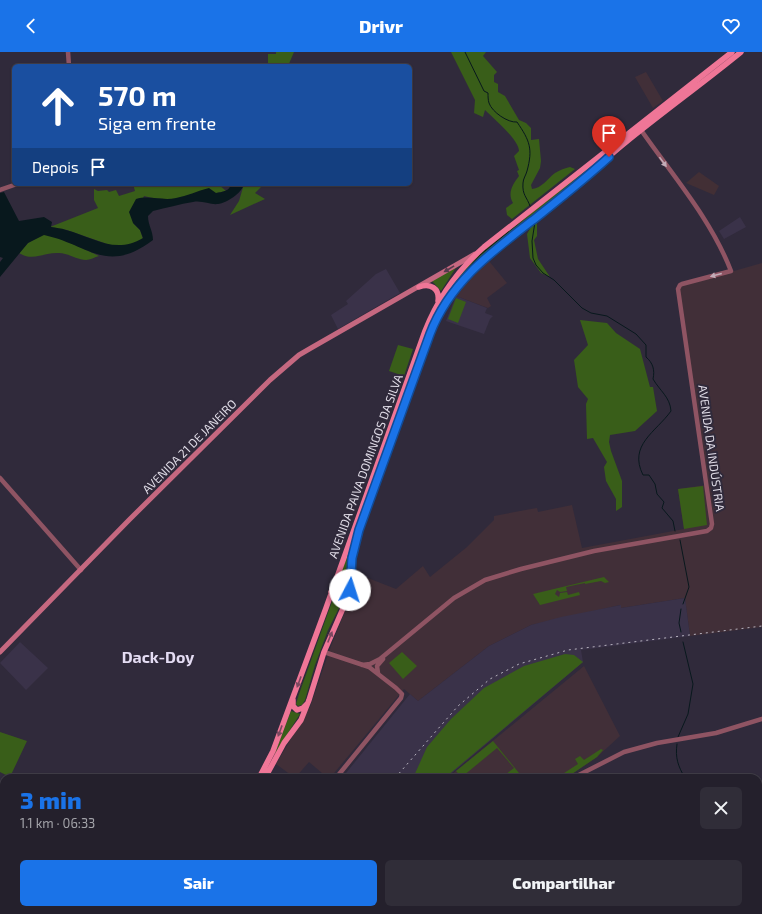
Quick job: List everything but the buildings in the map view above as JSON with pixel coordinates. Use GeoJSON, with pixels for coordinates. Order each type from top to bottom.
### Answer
{"type":"FeatureCollection","features":[{"type":"Feature","properties":{"kind":"main road"},"geometry":{"type":"LineString","coordinates":[[437,305],[456,277],[479,252],[732,52]]}},
{"type":"Feature","properties":{"kind":"main road"},"geometry":{"type":"LineString","coordinates":[[433,319],[469,272],[494,250],[588,175],[640,130],[741,52]]}},
{"type":"Feature","properties":{"kind":"main road","name":"AVENIDA 21 DE JANEIRO"},"geometry":{"type":"LineString","coordinates":[[0,652],[218,431],[289,363],[311,348],[479,252]]}},
{"type":"Feature","properties":{"kind":"main road"},"geometry":{"type":"LineString","coordinates":[[419,287],[428,285],[433,286],[438,297],[433,319]]}},
{"type":"Feature","properties":{"kind":"main road","name":"AVENIDA PAIVA DOMINGOS DA SILVA"},"geometry":{"type":"LineString","coordinates":[[261,774],[273,751],[433,319]]}},
{"type":"Feature","properties":{"kind":"main road","name":"AVENIDA PAIVA DOMINGOS DA SILVA"},"geometry":{"type":"LineString","coordinates":[[267,774],[284,743],[303,716],[324,652],[348,597],[351,583],[352,558],[357,534],[433,319]]}},
{"type":"Feature","properties":{"kind":"main road"},"geometry":{"type":"LineString","coordinates":[[331,592],[335,588],[340,587],[346,590],[348,597]]}},
{"type":"Feature","properties":{"kind":"main road"},"geometry":{"type":"LineString","coordinates":[[294,695],[293,706],[297,710],[303,708],[309,700]]}},
{"type":"Feature","properties":{"kind":"street"},"geometry":{"type":"LineString","coordinates":[[68,52],[69,64]]}},
{"type":"Feature","properties":{"kind":"street","name":"AVENIDA DA INDÚSTRIA"},"geometry":{"type":"LineString","coordinates":[[362,665],[375,662],[454,598],[465,590],[485,580],[520,569],[594,551],[707,532],[711,528],[712,524],[678,289],[682,284],[731,271],[723,251],[706,220],[640,130]]}},
{"type":"Feature","properties":{"kind":"street"},"geometry":{"type":"LineString","coordinates":[[0,190],[12,186]]}},
{"type":"Feature","properties":{"kind":"street"},"geometry":{"type":"LineString","coordinates":[[0,478],[81,570]]}},
{"type":"Feature","properties":{"kind":"street"},"geometry":{"type":"LineString","coordinates":[[324,652],[369,667],[402,694],[401,698],[339,774]]}},
{"type":"Feature","properties":{"kind":"street","name":"AVENIDA DA INDÚSTRIA"},"geometry":{"type":"LineString","coordinates":[[378,674],[377,666],[388,653]]}},
{"type":"Feature","properties":{"kind":"street"},"geometry":{"type":"LineString","coordinates":[[581,774],[624,752],[657,743],[716,733],[762,719]]}},
{"type":"Feature","properties":{"kind":"shaded area"},"geometry":{"type":"Polygon","coordinates":[[[646,72],[663,101],[653,108],[635,77],[646,72]]]}},
{"type":"Feature","properties":{"kind":"shaded area"},"geometry":{"type":"Polygon","coordinates":[[[699,172],[719,186],[714,195],[686,183],[699,172]]]}},
{"type":"Feature","properties":{"kind":"shaded area"},"geometry":{"type":"Polygon","coordinates":[[[230,186],[243,186],[230,200],[222,203],[215,204],[196,202],[153,211],[148,216],[153,240],[137,250],[123,255],[110,256],[98,254],[44,235],[28,243],[0,277],[0,262],[3,258],[0,257],[0,193],[4,192],[19,221],[44,217],[52,222],[51,227],[64,229],[104,243],[123,245],[133,243],[143,238],[140,230],[133,223],[129,212],[136,199],[171,199],[209,188],[216,193],[223,192],[230,186]]]}},
{"type":"Feature","properties":{"kind":"shaded area"},"geometry":{"type":"Polygon","coordinates":[[[740,217],[746,227],[724,239],[719,231],[740,217]]]}},
{"type":"Feature","properties":{"kind":"shaded area"},"geometry":{"type":"Polygon","coordinates":[[[489,261],[507,283],[487,298],[491,306],[488,308],[456,296],[464,285],[489,261]]]}},
{"type":"Feature","properties":{"kind":"shaded area"},"geometry":{"type":"Polygon","coordinates":[[[762,263],[762,627],[690,636],[685,598],[621,608],[620,605],[531,625],[489,646],[418,701],[404,689],[333,774],[321,774],[322,773],[309,762],[298,774],[290,774],[276,764],[310,707],[331,646],[354,588],[355,573],[396,589],[423,566],[430,577],[467,547],[494,520],[494,516],[537,508],[538,512],[572,505],[582,548],[684,529],[678,489],[706,485],[678,287],[762,263]]]}},
{"type":"Feature","properties":{"kind":"shaded area"},"geometry":{"type":"Polygon","coordinates":[[[386,269],[400,293],[338,329],[331,315],[348,304],[346,301],[376,274],[386,269]]]}},
{"type":"Feature","properties":{"kind":"shaded area"},"geometry":{"type":"Polygon","coordinates":[[[456,296],[487,308],[485,313],[493,316],[490,319],[484,334],[446,321],[456,296]]]}},
{"type":"Feature","properties":{"kind":"shaded area"},"geometry":{"type":"Polygon","coordinates":[[[685,598],[690,636],[581,650],[583,662],[451,774],[345,774],[410,694],[418,701],[489,646],[531,625],[561,617],[621,605],[621,608],[685,598]]]}},
{"type":"Feature","properties":{"kind":"shaded area"},"geometry":{"type":"Polygon","coordinates":[[[20,642],[48,668],[26,690],[0,663],[20,642]]]}},
{"type":"Feature","properties":{"kind":"shaded area"},"geometry":{"type":"Polygon","coordinates":[[[584,666],[620,736],[597,757],[572,774],[452,774],[584,666]]]}},
{"type":"Feature","properties":{"kind":"green space"},"geometry":{"type":"Polygon","coordinates":[[[276,52],[294,52],[289,64],[268,64],[268,54],[276,54],[276,52]]]}},
{"type":"Feature","properties":{"kind":"green space"},"geometry":{"type":"Polygon","coordinates":[[[451,52],[486,52],[483,56],[497,72],[494,75],[494,82],[498,84],[498,92],[505,96],[519,120],[526,123],[531,128],[531,140],[539,139],[541,161],[540,168],[531,185],[532,189],[542,185],[555,173],[561,170],[570,167],[575,169],[512,219],[507,215],[506,208],[513,203],[511,199],[511,192],[513,185],[519,176],[517,171],[519,170],[514,156],[519,151],[518,146],[505,130],[485,110],[483,117],[474,113],[475,100],[451,52]]]}},
{"type":"Feature","properties":{"kind":"green space"},"geometry":{"type":"Polygon","coordinates":[[[627,137],[585,177],[484,254],[458,281],[437,310],[459,276],[481,253],[627,137]]]}},
{"type":"Feature","properties":{"kind":"green space"},"geometry":{"type":"Polygon","coordinates":[[[134,186],[220,186],[226,191],[175,199],[144,196],[133,223],[140,230],[143,239],[131,245],[110,245],[67,230],[50,227],[98,208],[94,200],[94,189],[98,191],[107,190],[109,192],[116,190],[119,196],[135,191],[134,186]]]}},
{"type":"Feature","properties":{"kind":"green space"},"geometry":{"type":"Polygon","coordinates":[[[243,186],[262,186],[255,193],[265,199],[230,215],[239,201],[243,186]]]}},
{"type":"Feature","properties":{"kind":"green space"},"geometry":{"type":"Polygon","coordinates":[[[537,220],[537,236],[534,240],[538,259],[550,277],[541,273],[530,258],[527,234],[537,220]]]}},
{"type":"Feature","properties":{"kind":"green space"},"geometry":{"type":"Polygon","coordinates":[[[44,234],[60,238],[99,256],[86,260],[62,253],[29,257],[19,253],[28,243],[44,234]]]}},
{"type":"Feature","properties":{"kind":"green space"},"geometry":{"type":"Polygon","coordinates":[[[457,266],[441,291],[432,281],[457,266]]]}},
{"type":"Feature","properties":{"kind":"green space"},"geometry":{"type":"Polygon","coordinates":[[[456,298],[466,302],[458,323],[448,319],[456,298]]]}},
{"type":"Feature","properties":{"kind":"green space"},"geometry":{"type":"Polygon","coordinates":[[[580,320],[607,323],[616,333],[640,349],[650,387],[653,387],[657,411],[635,431],[610,435],[609,442],[611,451],[622,481],[622,507],[616,511],[616,499],[606,481],[604,467],[607,462],[593,438],[587,439],[586,404],[588,399],[578,387],[574,360],[588,345],[580,320]]]}},
{"type":"Feature","properties":{"kind":"green space"},"geometry":{"type":"Polygon","coordinates":[[[398,345],[413,349],[404,376],[389,371],[398,345]]]}},
{"type":"Feature","properties":{"kind":"green space"},"geometry":{"type":"Polygon","coordinates":[[[703,486],[707,525],[684,529],[678,489],[703,486]]]}},
{"type":"Feature","properties":{"kind":"green space"},"geometry":{"type":"Polygon","coordinates":[[[352,541],[346,587],[337,585],[352,541]]]}},
{"type":"Feature","properties":{"kind":"green space"},"geometry":{"type":"Polygon","coordinates":[[[604,577],[609,582],[605,583],[601,581],[566,587],[567,591],[560,592],[557,590],[555,594],[559,597],[560,593],[567,592],[568,595],[579,592],[580,595],[540,605],[533,594],[604,577]]]}},
{"type":"Feature","properties":{"kind":"green space"},"geometry":{"type":"Polygon","coordinates":[[[338,592],[342,596],[339,608],[328,630],[315,665],[305,700],[302,705],[298,706],[296,704],[299,694],[334,596],[338,592]]]}},
{"type":"Feature","properties":{"kind":"green space"},"geometry":{"type":"Polygon","coordinates":[[[402,652],[417,666],[403,679],[389,663],[402,652]]]}},
{"type":"Feature","properties":{"kind":"green space"},"geometry":{"type":"Polygon","coordinates":[[[565,654],[574,655],[583,662],[449,774],[415,774],[427,747],[451,719],[484,688],[524,666],[565,654]]]}},
{"type":"Feature","properties":{"kind":"green space"},"geometry":{"type":"Polygon","coordinates":[[[291,711],[300,714],[274,755],[291,711]]]}},
{"type":"Feature","properties":{"kind":"green space"},"geometry":{"type":"Polygon","coordinates":[[[0,732],[27,741],[11,774],[4,774],[0,772],[0,732]]]}},
{"type":"Feature","properties":{"kind":"green space"},"geometry":{"type":"Polygon","coordinates":[[[493,741],[519,773],[506,774],[514,768],[497,748],[465,774],[459,774],[456,771],[493,741]]]}},
{"type":"Feature","properties":{"kind":"green space"},"geometry":{"type":"Polygon","coordinates":[[[601,749],[603,750],[597,757],[572,774],[563,774],[578,764],[575,759],[580,756],[584,760],[601,749]]]}},
{"type":"Feature","properties":{"kind":"waterway"},"geometry":{"type":"LineString","coordinates":[[465,52],[484,91],[488,93],[489,102],[493,110],[505,119],[517,122],[525,135],[529,145],[530,157],[523,187],[530,206]]}},
{"type":"Feature","properties":{"kind":"waterway"},"geometry":{"type":"LineString","coordinates":[[451,288],[480,255],[530,214]]}},
{"type":"Feature","properties":{"kind":"waterway"},"geometry":{"type":"LineString","coordinates":[[535,222],[532,241],[533,258],[536,265],[543,273],[554,280],[582,308],[591,313],[607,316],[636,334],[646,345],[646,357],[653,367],[653,379],[667,398],[671,411],[641,447],[639,464],[643,475],[649,475],[655,484],[657,494],[664,502],[662,508],[673,521],[675,531]]}},
{"type":"Feature","properties":{"kind":"waterway"},"geometry":{"type":"LineString","coordinates":[[680,540],[689,587],[683,604]]}},
{"type":"Feature","properties":{"kind":"waterway"},"geometry":{"type":"LineString","coordinates":[[681,609],[679,623],[681,632]]}},
{"type":"Feature","properties":{"kind":"waterway"},"geometry":{"type":"LineString","coordinates":[[678,737],[688,714],[693,684],[683,642]]}},
{"type":"Feature","properties":{"kind":"waterway"},"geometry":{"type":"LineString","coordinates":[[677,744],[676,754],[683,774]]}},
{"type":"Feature","properties":{"kind":"railway"},"geometry":{"type":"LineString","coordinates":[[398,774],[458,706],[490,679],[519,664],[568,650],[762,626]]}},
{"type":"Feature","properties":{"kind":"district","name":"Dack-Doy"},"geometry":{"type":"Point","coordinates":[158,656]}},
{"type":"Feature","properties":{"kind":"route"},"geometry":{"type":"LineString","coordinates":[[350,590],[354,544],[435,320],[462,280],[486,256],[572,189],[609,157]]}}]}
